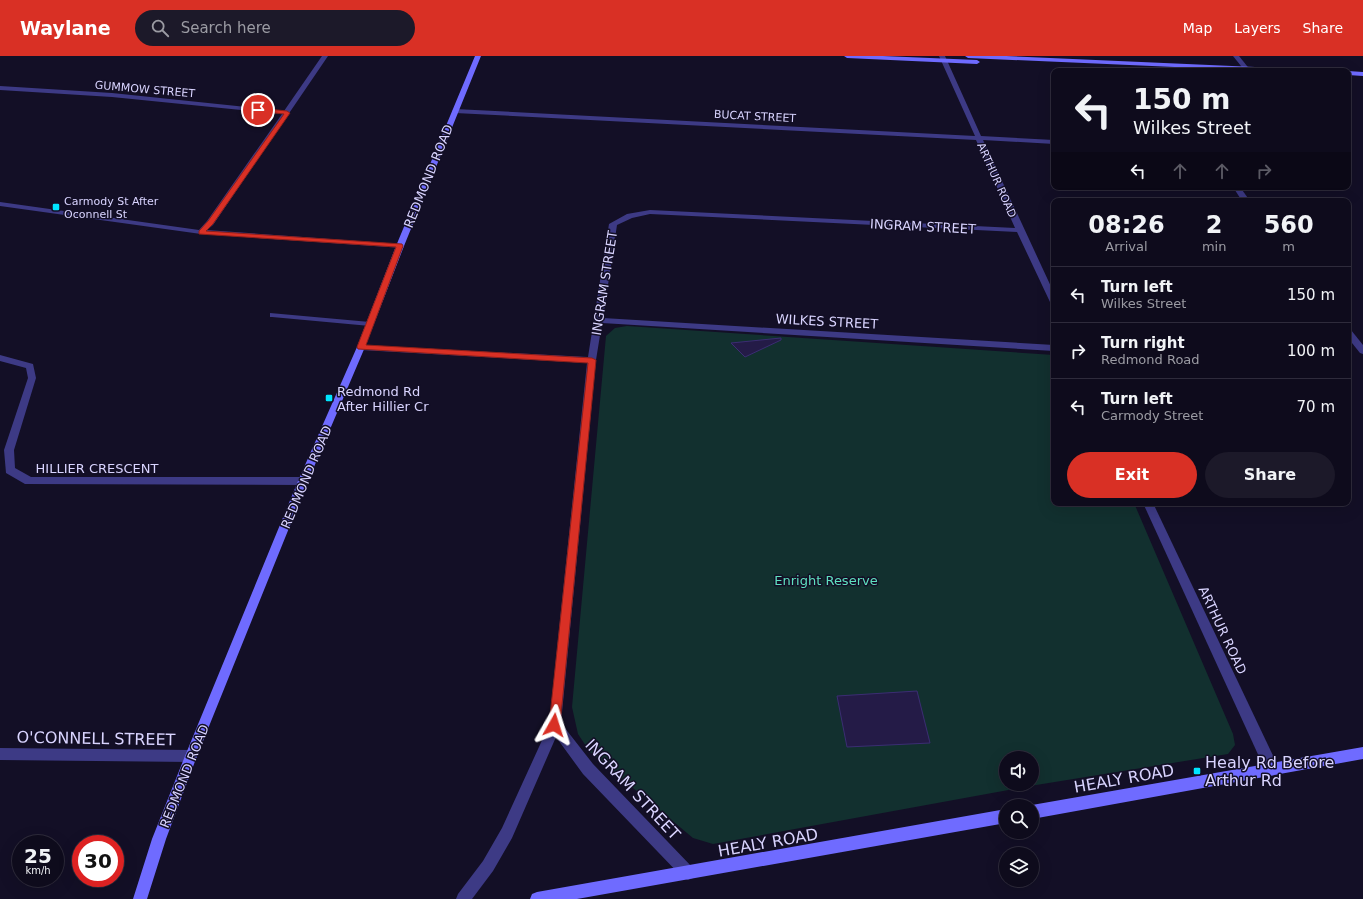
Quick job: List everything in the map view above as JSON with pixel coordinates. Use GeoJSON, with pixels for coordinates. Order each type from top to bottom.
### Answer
{"type":"FeatureCollection","features":[{"type":"Feature","properties":{"kind":"street"},"geometry":{"type":"LineString","coordinates":[[201,232],[210,223],[325,56]]}},
{"type":"Feature","properties":{"kind":"street","name":"REDMOND ROAD"},"geometry":{"type":"LineString","coordinates":[[140,899],[159,839],[192,756],[361,347],[400,246],[478,56]]}},
{"type":"Feature","properties":{"kind":"street"},"geometry":{"type":"LineString","coordinates":[[847,56],[943,58],[1126,68]]}},
{"type":"Feature","properties":{"kind":"street"},"geometry":{"type":"LineString","coordinates":[[968,56],[1207,68]]}},
{"type":"Feature","properties":{"kind":"street"},"geometry":{"type":"LineString","coordinates":[[1236,56],[1245,68]]}},
{"type":"Feature","properties":{"kind":"street","name":"ARTHUR ROAD"},"geometry":{"type":"LineString","coordinates":[[943,58],[978,138],[1051,296]]}},
{"type":"Feature","properties":{"kind":"street"},"geometry":{"type":"LineString","coordinates":[[1351,73],[1363,74]]}},
{"type":"Feature","properties":{"kind":"street"},"geometry":{"type":"LineString","coordinates":[[1351,78],[1363,79]]}},
{"type":"Feature","properties":{"kind":"street","name":"GUMMOW STREET"},"geometry":{"type":"LineString","coordinates":[[0,88],[112,95],[287,113]]}},
{"type":"Feature","properties":{"kind":"street","name":"BUCAT STREET"},"geometry":{"type":"LineString","coordinates":[[455,110],[1051,142]]}},
{"type":"Feature","properties":{"kind":"street"},"geometry":{"type":"LineString","coordinates":[[0,204],[201,232],[400,246]]}},
{"type":"Feature","properties":{"kind":"street","name":"INGRAM STREET"},"geometry":{"type":"LineString","coordinates":[[463,899],[488,866],[507,833],[554,725],[592,360],[613,224],[630,216],[650,212],[1020,230]]}},
{"type":"Feature","properties":{"kind":"street","name":"WILKES STREET"},"geometry":{"type":"LineString","coordinates":[[598,320],[1051,348]]}},
{"type":"Feature","properties":{"kind":"street"},"geometry":{"type":"LineString","coordinates":[[1351,336],[1363,351]]}},
{"type":"Feature","properties":{"kind":"street"},"geometry":{"type":"LineString","coordinates":[[361,347],[592,360]]}},
{"type":"Feature","properties":{"kind":"street","name":"HILLIER CRESCENT"},"geometry":{"type":"LineString","coordinates":[[0,358],[16,361],[30,366],[32,378],[9,450],[10,470],[29,481],[304,482]]}},
{"type":"Feature","properties":{"kind":"street","name":"ARTHUR ROAD"},"geometry":{"type":"LineString","coordinates":[[1149,506],[1272,769]]}},
{"type":"Feature","properties":{"kind":"street","name":"INGRAM STREET"},"geometry":{"type":"LineString","coordinates":[[554,725],[588,769],[688,873]]}},
{"type":"Feature","properties":{"kind":"street","name":"HEALY ROAD"},"geometry":{"type":"LineString","coordinates":[[1039,811],[1363,753]]}},
{"type":"Feature","properties":{"kind":"street","name":"O'CONNELL STREET"},"geometry":{"type":"LineString","coordinates":[[0,754],[192,756]]}},
{"type":"Feature","properties":{"kind":"street","name":"HEALY ROAD"},"geometry":{"type":"LineString","coordinates":[[537,899],[999,817]]}},
{"type":"Feature","properties":{"kind":"lane"},"geometry":{"type":"LineString","coordinates":[[272,315],[370,324]]}},
{"type":"Feature","properties":{"kind":"green space","name":"Enright Reserve"},"geometry":{"type":"Polygon","coordinates":[[[627,326],[1051,355],[1051,506],[1135,506],[1233,734],[1235,745],[1228,754],[1039,785],[1039,751],[999,751],[999,791],[1003,791],[713,844],[693,838],[590,752],[578,734],[572,707],[606,336],[615,328],[627,326]]]}},
{"type":"Feature","properties":{"kind":"building"},"geometry":{"type":"Polygon","coordinates":[[[781,338],[781,340],[745,357],[731,343],[781,338]]]}},
{"type":"Feature","properties":{"kind":"building"},"geometry":{"type":"Polygon","coordinates":[[[917,691],[930,743],[847,747],[837,696],[917,691]]]}},
{"type":"Feature","properties":{"kind":"place","name":"Carmody St After Oconnell St"},"geometry":{"type":"Point","coordinates":[56,207]}},
{"type":"Feature","properties":{"kind":"place","name":"Redmond Rd After Hillier Cr"},"geometry":{"type":"Point","coordinates":[329,398]}},
{"type":"Feature","properties":{"kind":"place","name":"Healy Rd Before Arthur Rd"},"geometry":{"type":"Point","coordinates":[1197,771]}},
{"type":"Feature","properties":{"kind":"route"},"geometry":{"type":"LineString","coordinates":[[258,110],[287,113],[210,223],[201,232],[400,246],[361,347],[592,360],[554,725]]}}]}
